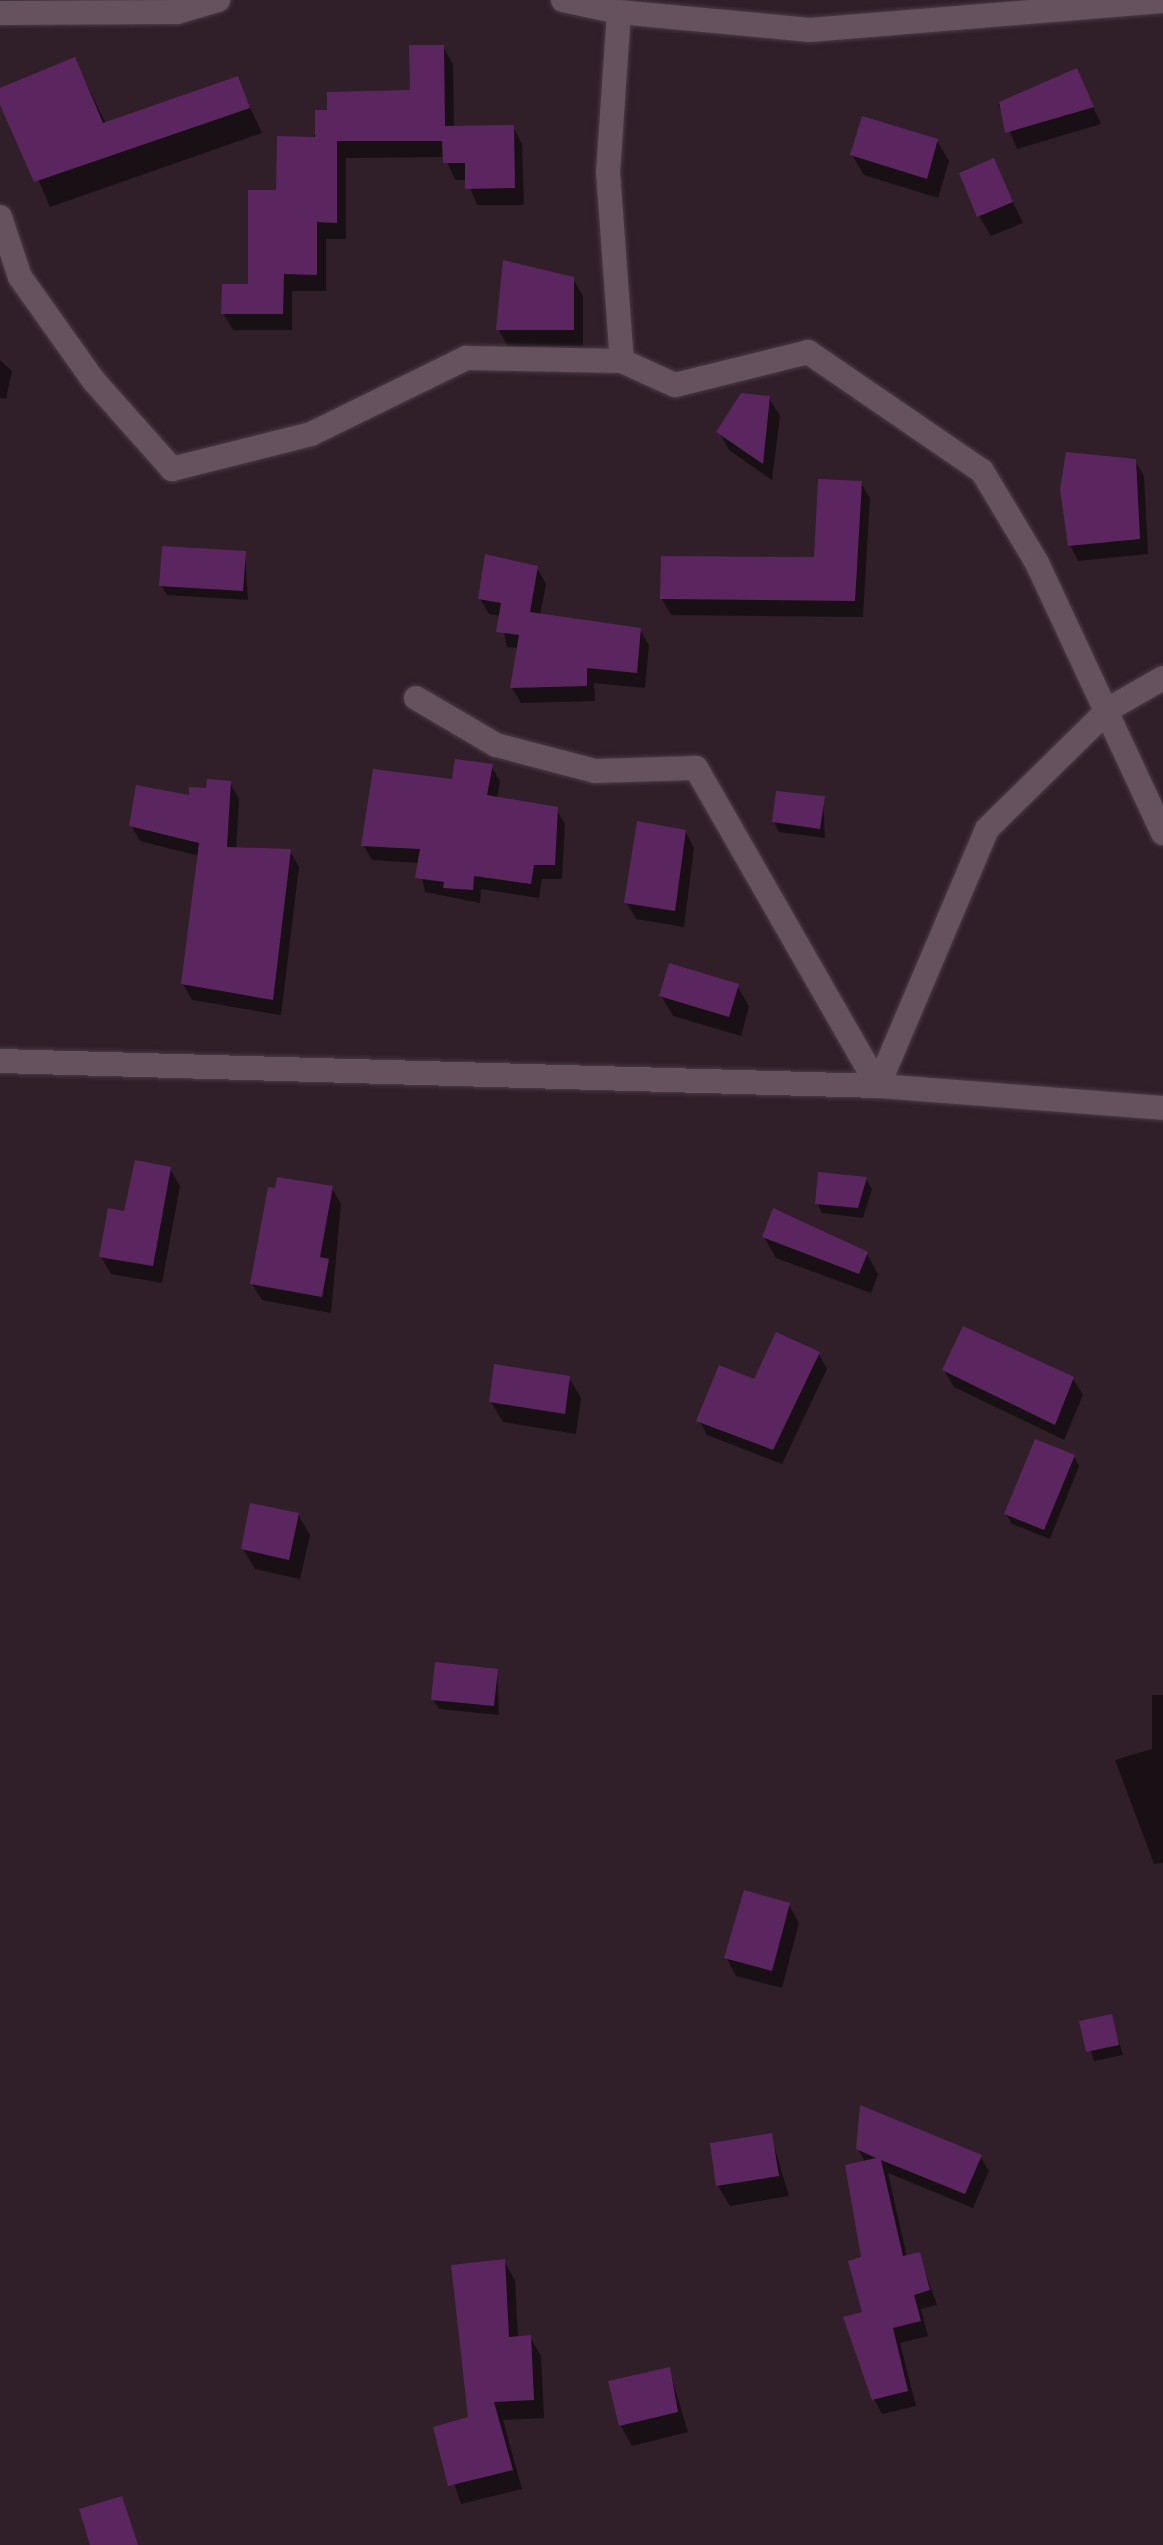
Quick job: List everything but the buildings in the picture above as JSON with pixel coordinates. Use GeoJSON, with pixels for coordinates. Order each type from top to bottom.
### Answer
{"type":"FeatureCollection","features":[{"type":"Feature","properties":{"kind":"street"},"geometry":{"type":"LineString","coordinates":[[0,13],[177,12],[218,0]]}},
{"type":"Feature","properties":{"kind":"street"},"geometry":{"type":"LineString","coordinates":[[563,0],[619,12],[810,30],[1163,1]]}},
{"type":"Feature","properties":{"kind":"street"},"geometry":{"type":"LineString","coordinates":[[619,12],[608,172],[622,361]]}},
{"type":"Feature","properties":{"kind":"street"},"geometry":{"type":"LineString","coordinates":[[0,217],[20,277],[94,381],[172,469],[311,434],[466,358],[622,361],[675,385],[808,352],[982,471],[1109,709],[1163,833]]}},
{"type":"Feature","properties":{"kind":"street"},"geometry":{"type":"LineString","coordinates":[[878,1086],[987,829],[1109,709],[1163,678]]}},
{"type":"Feature","properties":{"kind":"street"},"geometry":{"type":"LineString","coordinates":[[416,698],[496,745],[595,771],[696,768],[878,1086]]}},
{"type":"Feature","properties":{"kind":"street"},"geometry":{"type":"LineString","coordinates":[[0,1061],[878,1086],[1163,1108]]}}]}
